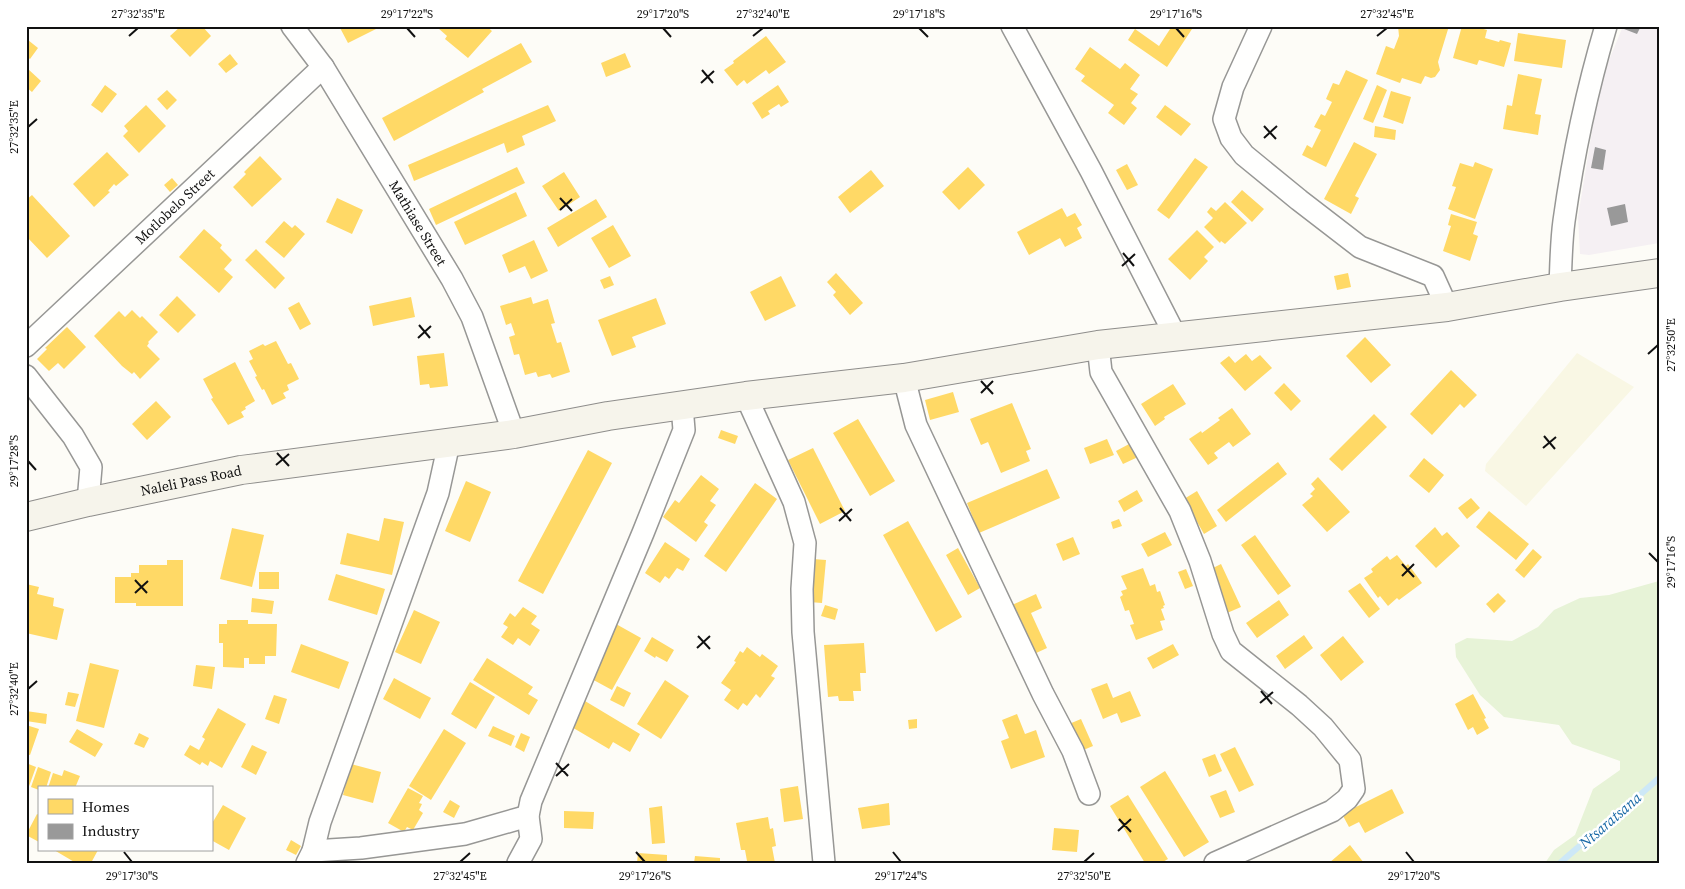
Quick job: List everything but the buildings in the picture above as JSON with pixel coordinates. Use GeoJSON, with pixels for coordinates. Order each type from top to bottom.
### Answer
{"type":"FeatureCollection","features":[{"type":"Feature","properties":{"kind":"main road","name":"Naleli Pass Road"},"geometry":{"type":"LineString","coordinates":[[26,517],[241,470],[514,434],[608,416],[746,396],[904,378],[1098,345],[1447,307],[1560,287],[1659,273]]}},
{"type":"Feature","properties":{"kind":"street","name":"Mathiase Street"},"geometry":{"type":"LineString","coordinates":[[292,26],[322,67],[452,279],[472,316],[514,434]]}},
{"type":"Feature","properties":{"kind":"street"},"geometry":{"type":"LineString","coordinates":[[1012,26],[1091,171],[1176,337]]}},
{"type":"Feature","properties":{"kind":"street"},"geometry":{"type":"LineString","coordinates":[[1261,26],[1233,87],[1224,119],[1231,138],[1244,155],[1360,247],[1433,276],[1447,307]]}},
{"type":"Feature","properties":{"kind":"street"},"geometry":{"type":"LineString","coordinates":[[1560,287],[1563,223],[1592,72],[1606,26]]}},
{"type":"Feature","properties":{"kind":"street","name":"Motlobelo Street"},"geometry":{"type":"LineString","coordinates":[[26,346],[322,67]]}},
{"type":"Feature","properties":{"kind":"street"},"geometry":{"type":"LineString","coordinates":[[1098,345],[1101,372],[1180,512],[1200,561],[1223,634],[1231,651],[1299,705],[1323,727],[1350,760],[1354,789],[1347,799],[1332,811],[1215,863]]}},
{"type":"Feature","properties":{"kind":"street"},"geometry":{"type":"LineString","coordinates":[[26,376],[73,436],[91,467],[88,502]]}},
{"type":"Feature","properties":{"kind":"street"},"geometry":{"type":"LineString","coordinates":[[904,378],[916,425],[1043,694],[1073,752],[1089,794]]}},
{"type":"Feature","properties":{"kind":"street"},"geometry":{"type":"LineString","coordinates":[[746,396],[794,502],[805,543],[802,589],[803,632],[824,863]]}},
{"type":"Feature","properties":{"kind":"street"},"geometry":{"type":"LineString","coordinates":[[518,863],[531,839],[528,816],[531,801],[684,430],[682,406]]}},
{"type":"Feature","properties":{"kind":"street"},"geometry":{"type":"LineString","coordinates":[[449,443],[438,493],[320,822],[310,857],[465,834],[528,816]]}},
{"type":"Feature","properties":{"kind":"shaded area"},"geometry":{"type":"Polygon","coordinates":[[[1623,26],[1659,26],[1659,243],[1589,255],[1580,254],[1578,217],[1594,119],[1603,75],[1623,26]]]}},
{"type":"Feature","properties":{"kind":"shaded area"},"geometry":{"type":"Polygon","coordinates":[[[1577,353],[1634,387],[1526,506],[1485,471],[1486,464],[1577,353]]]}},
{"type":"Feature","properties":{"kind":"green space"},"geometry":{"type":"Polygon","coordinates":[[[1659,581],[1659,863],[1545,863],[1554,850],[1575,835],[1593,789],[1620,770],[1620,761],[1572,744],[1559,725],[1504,717],[1480,695],[1456,657],[1455,644],[1467,638],[1512,641],[1538,627],[1554,610],[1580,598],[1609,595],[1659,581]]]}},
{"type":"Feature","properties":{"kind":"waterway","name":"Ntsaratsana"},"geometry":{"type":"LineString","coordinates":[[1560,863],[1659,778]]}}]}
